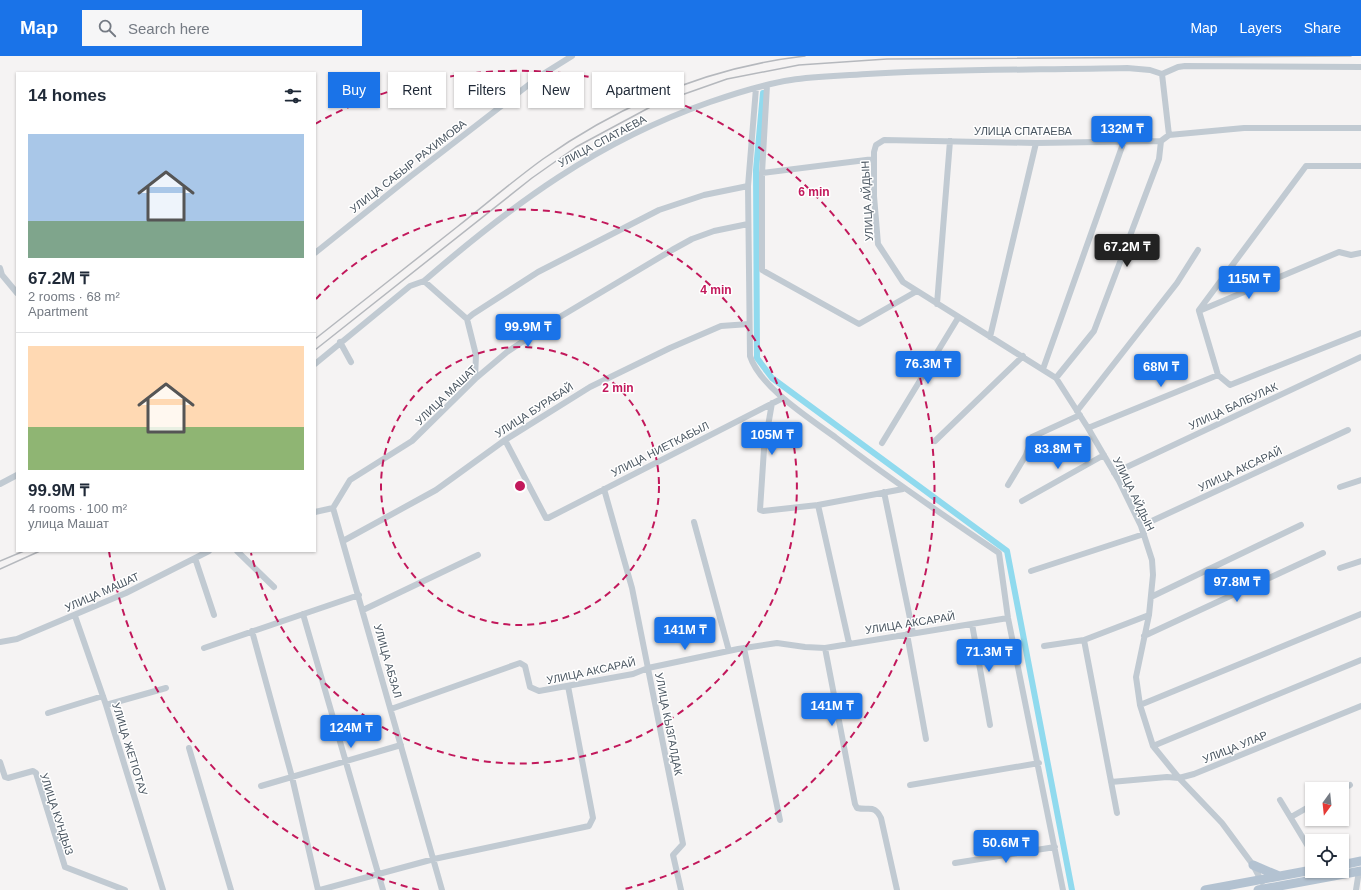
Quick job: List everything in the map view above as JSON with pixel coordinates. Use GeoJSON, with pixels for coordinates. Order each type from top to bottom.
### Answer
{"type":"FeatureCollection","features":[{"type":"Feature","properties":{"kind":"main road"},"geometry":{"type":"LineString","coordinates":[[1349,864],[1361,861]]}},
{"type":"Feature","properties":{"kind":"main road"},"geometry":{"type":"LineString","coordinates":[[1253,865],[1281,876]]}},
{"type":"Feature","properties":{"kind":"main road"},"geometry":{"type":"LineString","coordinates":[[1261,886],[1281,876],[1305,871]]}},
{"type":"Feature","properties":{"kind":"main road"},"geometry":{"type":"LineString","coordinates":[[1204,890],[1261,886],[1360,871]]}},
{"type":"Feature","properties":{"kind":"street","name":"УЛИЦА САБЫР РАХИМОВА"},"geometry":{"type":"LineString","coordinates":[[316,251],[410,176],[540,76],[572,56]]}},
{"type":"Feature","properties":{"kind":"street"},"geometry":{"type":"LineString","coordinates":[[1169,135],[1162,74],[1178,67],[1361,67]]}},
{"type":"Feature","properties":{"kind":"street","name":"УЛИЦА СПАТАЕВА"},"geometry":{"type":"LineString","coordinates":[[316,363],[410,286],[424,281],[525,199],[559,175],[644,128],[687,110],[729,95],[789,80],[820,76],[916,71],[1126,68],[1150,70],[1162,74]]}},
{"type":"Feature","properties":{"kind":"street"},"geometry":{"type":"LineString","coordinates":[[767,85],[762,172],[762,270],[859,324],[917,291]]}},
{"type":"Feature","properties":{"kind":"street"},"geometry":{"type":"LineString","coordinates":[[756,88],[748,186],[750,356],[754,368],[783,398],[903,489],[999,553],[1008,618],[1039,763],[1063,890]]}},
{"type":"Feature","properties":{"kind":"street"},"geometry":{"type":"LineString","coordinates":[[1056,378],[1094,331],[1159,159],[1161,141],[1169,135],[1244,128],[1361,128]]}},
{"type":"Feature","properties":{"kind":"street","name":"УЛИЦА СПАТАЕВА"},"geometry":{"type":"LineString","coordinates":[[876,145],[884,140],[1036,142],[1124,140],[1161,141]]}},
{"type":"Feature","properties":{"kind":"street"},"geometry":{"type":"LineString","coordinates":[[1042,369],[1124,140]]}},
{"type":"Feature","properties":{"kind":"street"},"geometry":{"type":"LineString","coordinates":[[938,304],[950,141]]}},
{"type":"Feature","properties":{"kind":"street"},"geometry":{"type":"LineString","coordinates":[[990,337],[1036,142]]}},
{"type":"Feature","properties":{"kind":"street","name":"УЛИЦА АЙДЫН"},"geometry":{"type":"LineString","coordinates":[[876,145],[874,159],[874,196],[878,244],[903,282],[958,318],[1056,378],[1088,428],[1114,473],[1141,526],[1152,560],[1153,575],[1149,615],[1136,676],[1140,705],[1153,746],[1179,778],[1222,823],[1253,865],[1261,886]]}},
{"type":"Feature","properties":{"kind":"street"},"geometry":{"type":"LineString","coordinates":[[762,172],[874,159]]}},
{"type":"Feature","properties":{"kind":"street"},"geometry":{"type":"LineString","coordinates":[[1199,311],[1306,166],[1361,166]]}},
{"type":"Feature","properties":{"kind":"street"},"geometry":{"type":"LineString","coordinates":[[467,319],[538,272],[659,210],[704,195],[748,186]]}},
{"type":"Feature","properties":{"kind":"street","name":"УЛИЦА МАШАТ"},"geometry":{"type":"LineString","coordinates":[[333,508],[350,480],[412,441],[475,379],[506,352],[552,322],[692,239],[748,224]]}},
{"type":"Feature","properties":{"kind":"street"},"geometry":{"type":"LineString","coordinates":[[1008,485],[1026,455],[1032,436],[1078,413],[1177,283],[1198,250]]}},
{"type":"Feature","properties":{"kind":"street"},"geometry":{"type":"LineString","coordinates":[[1199,311],[1339,252],[1351,255],[1361,253]]}},
{"type":"Feature","properties":{"kind":"street"},"geometry":{"type":"LineString","coordinates":[[0,268],[2,275],[16,292]]}},
{"type":"Feature","properties":{"kind":"street"},"geometry":{"type":"LineString","coordinates":[[424,281],[467,319],[476,356],[475,379]]}},
{"type":"Feature","properties":{"kind":"street"},"geometry":{"type":"LineString","coordinates":[[1088,428],[1218,374],[1199,311]]}},
{"type":"Feature","properties":{"kind":"street"},"geometry":{"type":"LineString","coordinates":[[882,443],[958,318]]}},
{"type":"Feature","properties":{"kind":"street","name":"УЛИЦА БУРАБАЙ"},"geometry":{"type":"LineString","coordinates":[[343,541],[436,490],[505,440],[590,387],[670,348],[721,326],[749,324]]}},
{"type":"Feature","properties":{"kind":"street","name":"УЛИЦА БАЛБУЛАК"},"geometry":{"type":"LineString","coordinates":[[1218,374],[1230,385],[1361,332]]}},
{"type":"Feature","properties":{"kind":"street"},"geometry":{"type":"LineString","coordinates":[[340,342],[352,362]]}},
{"type":"Feature","properties":{"kind":"street"},"geometry":{"type":"LineString","coordinates":[[935,441],[1022,356]]}},
{"type":"Feature","properties":{"kind":"street","name":"УЛИЦА БАЛБУЛАК"},"geometry":{"type":"LineString","coordinates":[[1114,473],[1361,357]]}},
{"type":"Feature","properties":{"kind":"street","name":"УЛИЦА НИЕТКАБЫЛ"},"geometry":{"type":"LineString","coordinates":[[505,440],[546,518],[548,518],[604,488],[783,398]]}},
{"type":"Feature","properties":{"kind":"street"},"geometry":{"type":"LineString","coordinates":[[772,403],[764,449],[760,510],[763,511],[818,505],[903,489]]}},
{"type":"Feature","properties":{"kind":"street","name":"УЛИЦА АКСАРАЙ"},"geometry":{"type":"LineString","coordinates":[[1141,526],[1348,430]]}},
{"type":"Feature","properties":{"kind":"street"},"geometry":{"type":"LineString","coordinates":[[1022,501],[1104,455]]}},
{"type":"Feature","properties":{"kind":"street"},"geometry":{"type":"LineString","coordinates":[[0,484],[16,475]]}},
{"type":"Feature","properties":{"kind":"street"},"geometry":{"type":"LineString","coordinates":[[1340,487],[1361,480]]}},
{"type":"Feature","properties":{"kind":"street","name":"УЛИЦА КЫЗГАЛДАК"},"geometry":{"type":"LineString","coordinates":[[604,488],[632,588],[683,844],[673,855],[681,890]]}},
{"type":"Feature","properties":{"kind":"street"},"geometry":{"type":"LineString","coordinates":[[884,492],[910,633],[926,739]]}},
{"type":"Feature","properties":{"kind":"street"},"geometry":{"type":"LineString","coordinates":[[818,505],[849,643]]}},
{"type":"Feature","properties":{"kind":"street"},"geometry":{"type":"LineString","coordinates":[[316,512],[333,508]]}},
{"type":"Feature","properties":{"kind":"street","name":"УЛИЦА АБЗАЛ"},"geometry":{"type":"LineString","coordinates":[[333,508],[442,890]]}},
{"type":"Feature","properties":{"kind":"street"},"geometry":{"type":"LineString","coordinates":[[694,522],[729,651]]}},
{"type":"Feature","properties":{"kind":"street"},"geometry":{"type":"LineString","coordinates":[[1151,597],[1301,525]]}},
{"type":"Feature","properties":{"kind":"street"},"geometry":{"type":"LineString","coordinates":[[1031,571],[1144,534]]}},
{"type":"Feature","properties":{"kind":"street","name":"УЛИЦА МАШАТ"},"geometry":{"type":"LineString","coordinates":[[0,642],[17,638],[75,616],[126,593],[207,552]]}},
{"type":"Feature","properties":{"kind":"street"},"geometry":{"type":"LineString","coordinates":[[238,552],[274,587]]}},
{"type":"Feature","properties":{"kind":"street"},"geometry":{"type":"LineString","coordinates":[[1144,636],[1323,553]]}},
{"type":"Feature","properties":{"kind":"street"},"geometry":{"type":"LineString","coordinates":[[363,610],[478,555]]}},
{"type":"Feature","properties":{"kind":"street"},"geometry":{"type":"LineString","coordinates":[[195,558],[214,615]]}},
{"type":"Feature","properties":{"kind":"street"},"geometry":{"type":"LineString","coordinates":[[1340,568],[1361,561]]}},
{"type":"Feature","properties":{"kind":"street"},"geometry":{"type":"LineString","coordinates":[[204,648],[359,595]]}},
{"type":"Feature","properties":{"kind":"street"},"geometry":{"type":"LineString","coordinates":[[303,614],[377,874],[383,890]]}},
{"type":"Feature","properties":{"kind":"street"},"geometry":{"type":"LineString","coordinates":[[1140,705],[1361,614]]}},
{"type":"Feature","properties":{"kind":"street"},"geometry":{"type":"LineString","coordinates":[[1044,646],[1084,640],[1149,615]]}},
{"type":"Feature","properties":{"kind":"street","name":"УЛИЦА ЖЕТІОТАУ"},"geometry":{"type":"LineString","coordinates":[[75,616],[106,705],[163,890]]}},
{"type":"Feature","properties":{"kind":"street","name":"УЛИЦА АКСАРАЙ"},"geometry":{"type":"LineString","coordinates":[[391,709],[520,663],[525,666],[530,687],[539,691],[633,674],[648,668],[744,648],[777,644],[805,648],[825,648],[1008,618]]}},
{"type":"Feature","properties":{"kind":"street"},"geometry":{"type":"LineString","coordinates":[[972,624],[990,725]]}},
{"type":"Feature","properties":{"kind":"street"},"geometry":{"type":"LineString","coordinates":[[252,631],[292,777],[319,890],[434,859],[589,826],[592,822],[568,686]]}},
{"type":"Feature","properties":{"kind":"street"},"geometry":{"type":"LineString","coordinates":[[1084,640],[1117,813]]}},
{"type":"Feature","properties":{"kind":"street"},"geometry":{"type":"LineString","coordinates":[[744,648],[780,820]]}},
{"type":"Feature","properties":{"kind":"street"},"geometry":{"type":"LineString","coordinates":[[825,648],[854,804],[857,808],[873,808],[878,812],[881,818],[897,890]]}},
{"type":"Feature","properties":{"kind":"street"},"geometry":{"type":"LineString","coordinates":[[1153,746],[1361,660]]}},
{"type":"Feature","properties":{"kind":"street"},"geometry":{"type":"LineString","coordinates":[[106,705],[166,688]]}},
{"type":"Feature","properties":{"kind":"street"},"geometry":{"type":"LineString","coordinates":[[48,713],[103,696]]}},
{"type":"Feature","properties":{"kind":"street","name":"УЛИЦА УЛАР"},"geometry":{"type":"LineString","coordinates":[[1111,782],[1167,776],[1179,778],[1194,774],[1361,706]]}},
{"type":"Feature","properties":{"kind":"street"},"geometry":{"type":"LineString","coordinates":[[261,786],[401,745]]}},
{"type":"Feature","properties":{"kind":"street"},"geometry":{"type":"LineString","coordinates":[[189,748],[231,890]]}},
{"type":"Feature","properties":{"kind":"street","name":"УЛИЦА КУНДЫЗ"},"geometry":{"type":"LineString","coordinates":[[0,762],[5,777],[8,778],[33,771],[36,773],[65,867],[125,890]]}},
{"type":"Feature","properties":{"kind":"street"},"geometry":{"type":"LineString","coordinates":[[910,785],[1039,763]]}},
{"type":"Feature","properties":{"kind":"street"},"geometry":{"type":"LineString","coordinates":[[1280,800],[1305,841]]}},
{"type":"Feature","properties":{"kind":"street"},"geometry":{"type":"LineString","coordinates":[[1291,816],[1305,809]]}},
{"type":"Feature","properties":{"kind":"street"},"geometry":{"type":"LineString","coordinates":[[955,863],[1054,847]]}},
{"type":"Feature","properties":{"kind":"street"},"geometry":{"type":"LineString","coordinates":[[1356,890],[1360,871]]}},
{"type":"Feature","properties":{"kind":"waterway"},"geometry":{"type":"LineString","coordinates":[[763,93],[756,170],[757,358],[772,378],[1007,551],[1072,890]]}},
{"type":"Feature","properties":{"kind":"railway"},"geometry":{"type":"LineString","coordinates":[[316,338],[532,167],[573,139],[603,121],[635,105],[701,79],[770,61],[805,56]]}},
{"type":"Feature","properties":{"kind":"railway"},"geometry":{"type":"LineString","coordinates":[[316,349],[532,178],[576,147],[656,104],[727,79],[799,65],[887,59],[1351,56]]}},
{"type":"Feature","properties":{"kind":"railway"},"geometry":{"type":"LineString","coordinates":[[0,561],[22,552]]}},
{"type":"Feature","properties":{"kind":"railway"},"geometry":{"type":"LineString","coordinates":[[0,569],[38,552]]}}]}
